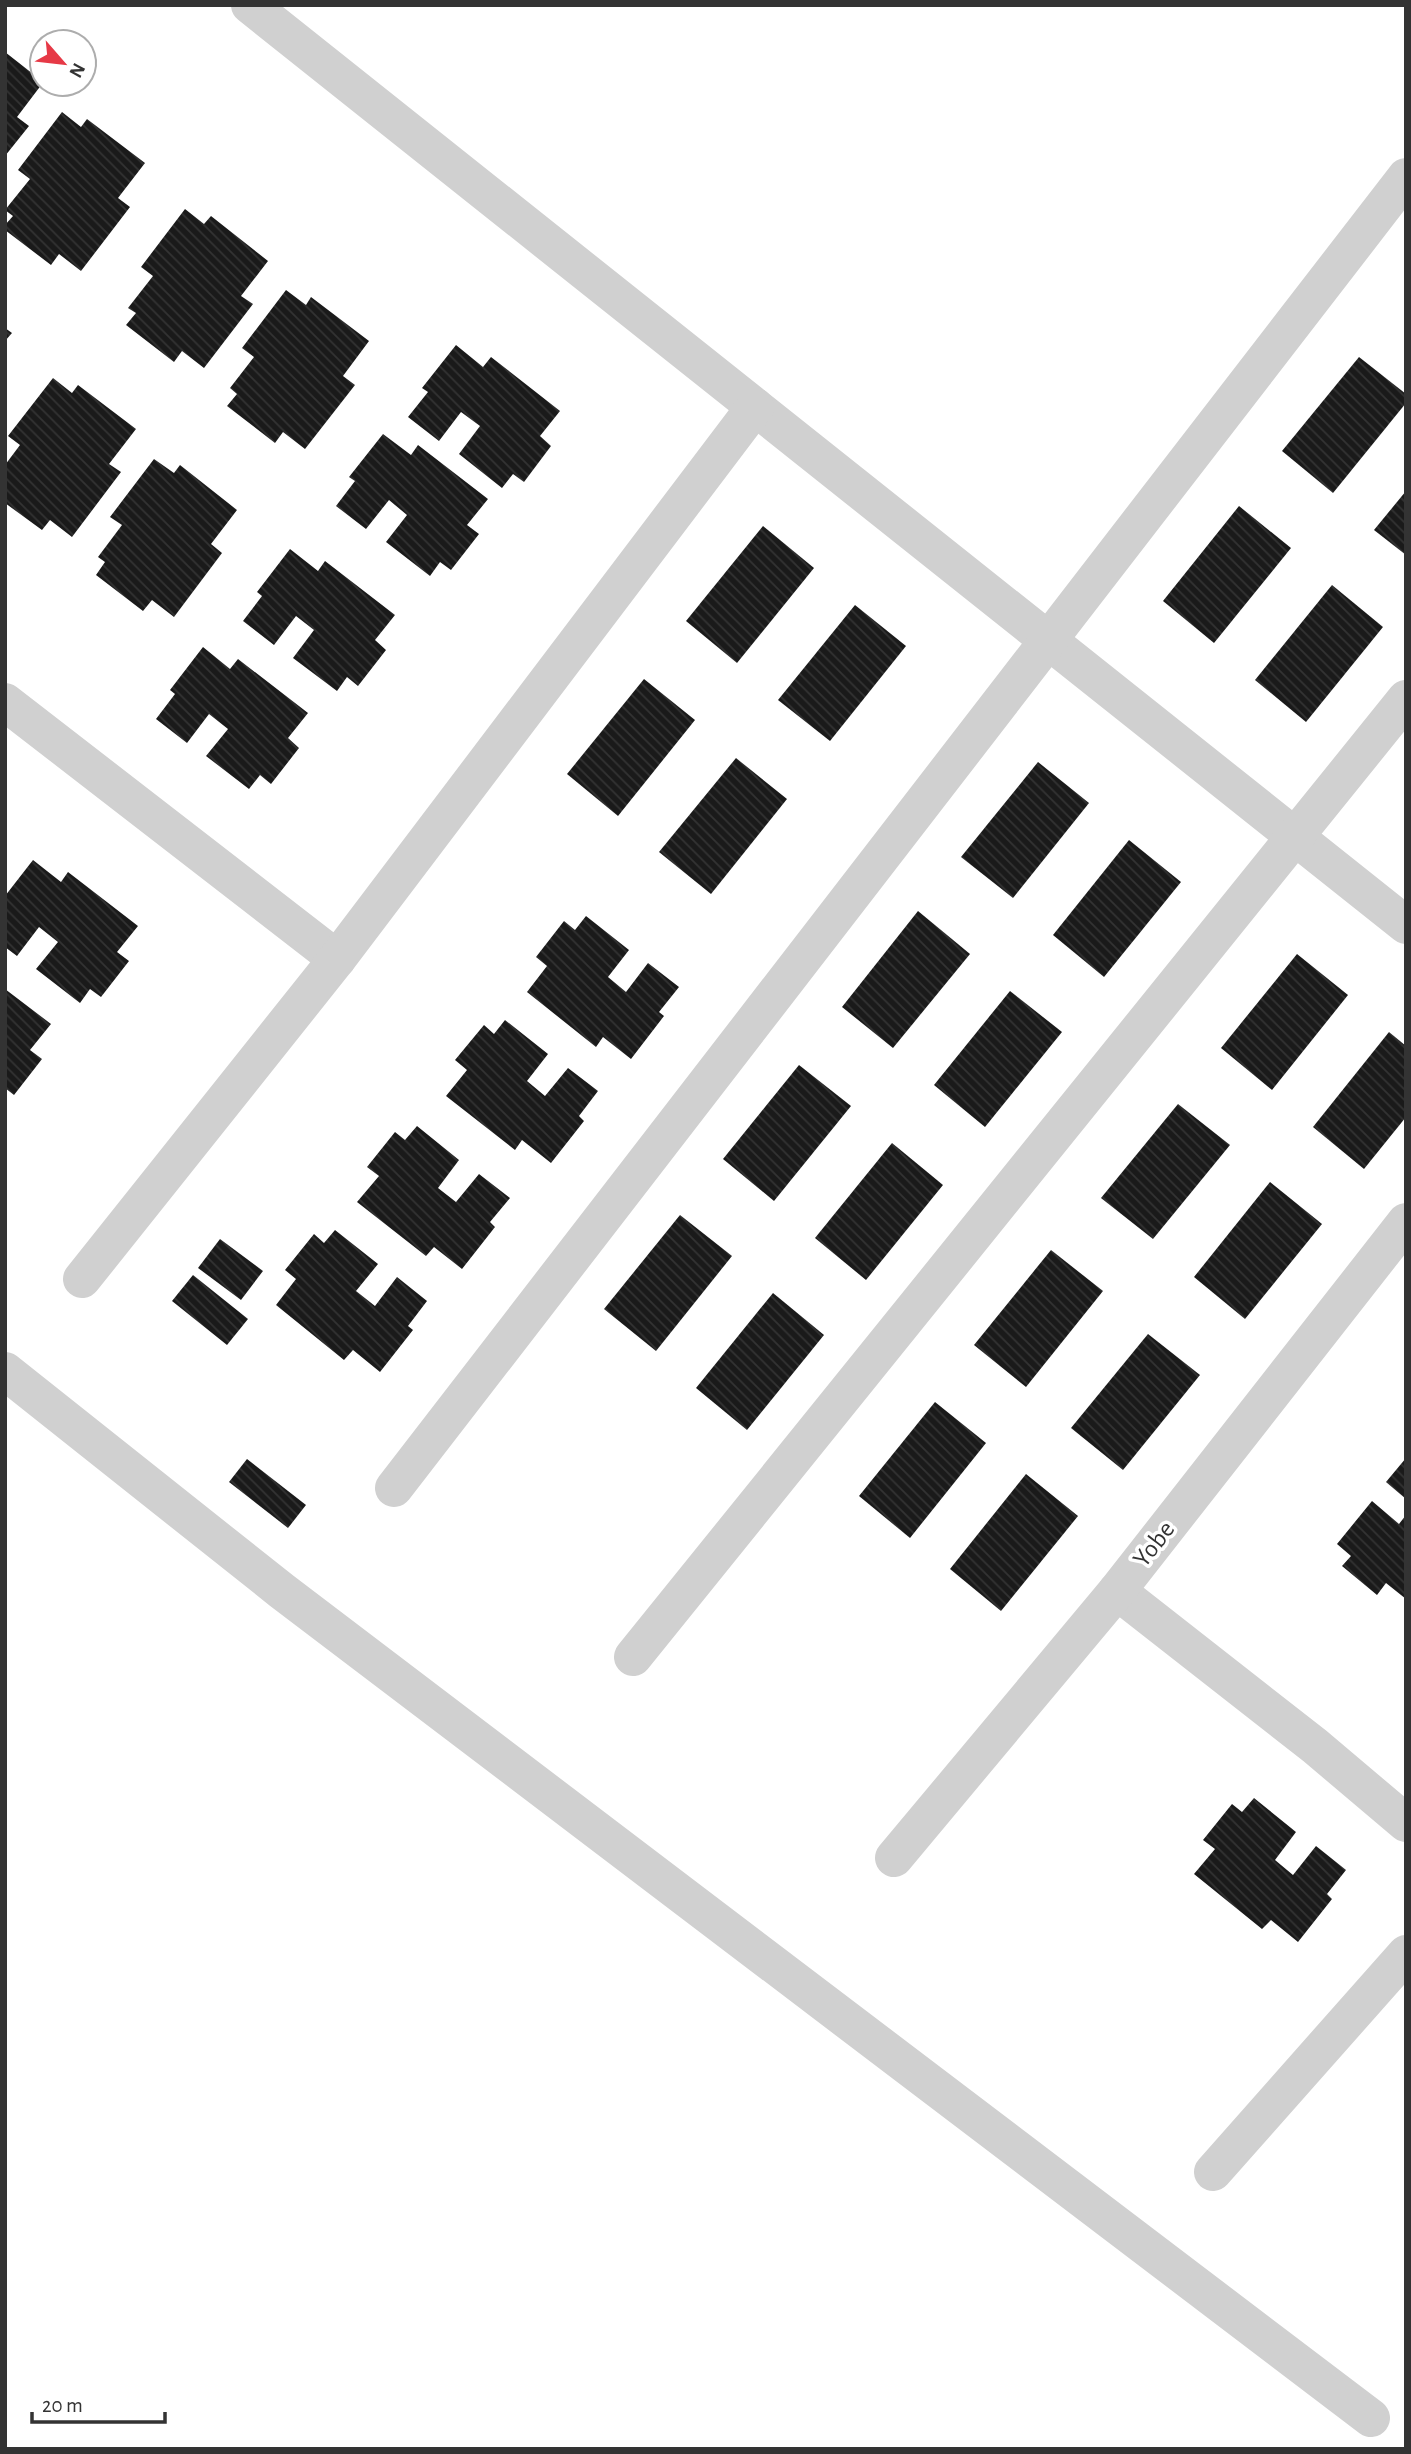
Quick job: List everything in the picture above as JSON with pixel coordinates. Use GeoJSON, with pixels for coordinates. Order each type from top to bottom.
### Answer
{"type":"FeatureCollection","features":[{"type":"Feature","properties":{"kind":"street"},"geometry":{"type":"LineString","coordinates":[[250,5],[1406,925]]}},
{"type":"Feature","properties":{"kind":"street"},"geometry":{"type":"LineString","coordinates":[[394,1488],[1406,177]]}},
{"type":"Feature","properties":{"kind":"street"},"geometry":{"type":"LineString","coordinates":[[82,1279],[337,959],[755,407]]}},
{"type":"Feature","properties":{"kind":"street"},"geometry":{"type":"LineString","coordinates":[[633,1657],[1406,699]]}},
{"type":"Feature","properties":{"kind":"street"},"geometry":{"type":"LineString","coordinates":[[5,702],[337,959]]}},
{"type":"Feature","properties":{"kind":"street","name":"Yobe"},"geometry":{"type":"LineString","coordinates":[[894,1858],[1117,1591],[1406,1222]]}},
{"type":"Feature","properties":{"kind":"street"},"geometry":{"type":"LineString","coordinates":[[5,1371],[282,1591],[1371,2418]]}},
{"type":"Feature","properties":{"kind":"street"},"geometry":{"type":"LineString","coordinates":[[1117,1591],[1315,1745],[1406,1823]]}},
{"type":"Feature","properties":{"kind":"street"},"geometry":{"type":"LineString","coordinates":[[1213,2172],[1406,1954]]}},
{"type":"Feature","properties":{"kind":"building"},"geometry":{"type":"Polygon","coordinates":[[[5,52],[28,70],[28,98],[31,98],[17,117],[29,126],[5,156],[5,52]]]}},
{"type":"Feature","properties":{"kind":"building"},"geometry":{"type":"Polygon","coordinates":[[[62,112],[81,127],[87,119],[145,163],[118,198],[130,207],[81,271],[59,254],[51,265],[5,230],[5,225],[13,216],[5,210],[30,179],[18,170],[62,112]]]}},
{"type":"Feature","properties":{"kind":"building"},"geometry":{"type":"Polygon","coordinates":[[[185,209],[204,224],[211,216],[268,261],[241,296],[253,304],[204,368],[182,351],[174,362],[126,325],[136,313],[128,308],[153,276],[141,267],[185,209]]]}},
{"type":"Feature","properties":{"kind":"building"},"geometry":{"type":"Polygon","coordinates":[[[286,290],[306,305],[311,297],[369,341],[343,376],[355,385],[305,449],[283,432],[275,443],[227,406],[237,394],[230,388],[254,357],[242,348],[286,290]]]}},
{"type":"Feature","properties":{"kind":"building"},"geometry":{"type":"Polygon","coordinates":[[[5,328],[12,333],[5,341],[5,328]]]}},
{"type":"Feature","properties":{"kind":"building"},"geometry":{"type":"Polygon","coordinates":[[[456,345],[483,367],[491,357],[560,411],[540,436],[551,446],[524,482],[513,474],[502,488],[459,454],[480,426],[461,412],[439,441],[408,417],[428,392],[422,388],[456,345]]]}},
{"type":"Feature","properties":{"kind":"building"},"geometry":{"type":"Polygon","coordinates":[[[1359,357],[1406,394],[1406,403],[1333,493],[1282,451],[1359,357]]]}},
{"type":"Feature","properties":{"kind":"building"},"geometry":{"type":"Polygon","coordinates":[[[53,378],[72,393],[78,385],[136,429],[109,464],[121,472],[72,537],[50,520],[42,530],[5,503],[5,465],[20,445],[8,436],[53,378]]]}},
{"type":"Feature","properties":{"kind":"building"},"geometry":{"type":"Polygon","coordinates":[[[383,434],[411,455],[418,445],[488,499],[467,525],[479,534],[451,570],[440,562],[430,576],[386,542],[407,515],[389,500],[366,529],[336,506],[355,481],[349,477],[383,434]]]}},
{"type":"Feature","properties":{"kind":"building"},"geometry":{"type":"Polygon","coordinates":[[[154,459],[174,473],[180,465],[237,510],[211,544],[222,553],[174,617],[152,600],[143,611],[96,575],[105,562],[98,557],[122,525],[110,517],[154,459]]]}},
{"type":"Feature","properties":{"kind":"building"},"geometry":{"type":"Polygon","coordinates":[[[1406,491],[1406,555],[1374,530],[1406,491]]]}},
{"type":"Feature","properties":{"kind":"building"},"geometry":{"type":"Polygon","coordinates":[[[1239,506],[1291,548],[1214,643],[1163,601],[1239,506]]]}},
{"type":"Feature","properties":{"kind":"building"},"geometry":{"type":"Polygon","coordinates":[[[763,526],[814,568],[737,663],[686,621],[763,526]]]}},
{"type":"Feature","properties":{"kind":"building"},"geometry":{"type":"Polygon","coordinates":[[[290,549],[318,571],[325,561],[395,615],[375,640],[386,650],[358,686],[347,677],[337,691],[293,658],[314,630],[296,616],[274,645],[243,621],[262,596],[257,592],[290,549]]]}},
{"type":"Feature","properties":{"kind":"building"},"geometry":{"type":"Polygon","coordinates":[[[1332,585],[1383,627],[1306,722],[1255,680],[1332,585]]]}},
{"type":"Feature","properties":{"kind":"building"},"geometry":{"type":"Polygon","coordinates":[[[855,605],[906,646],[830,741],[778,700],[855,605]]]}},
{"type":"Feature","properties":{"kind":"building"},"geometry":{"type":"Polygon","coordinates":[[[203,647],[230,669],[238,659],[308,713],[288,738],[299,748],[271,784],[260,775],[249,789],[206,756],[228,729],[209,714],[187,743],[156,719],[175,694],[170,690],[203,647]]]}},
{"type":"Feature","properties":{"kind":"building"},"geometry":{"type":"Polygon","coordinates":[[[644,679],[695,720],[618,816],[567,774],[644,679]]]}},
{"type":"Feature","properties":{"kind":"building"},"geometry":{"type":"Polygon","coordinates":[[[736,758],[787,799],[711,894],[659,852],[736,758]]]}},
{"type":"Feature","properties":{"kind":"building"},"geometry":{"type":"Polygon","coordinates":[[[1038,762],[1089,803],[1013,898],[961,857],[1038,762]]]}},
{"type":"Feature","properties":{"kind":"building"},"geometry":{"type":"Polygon","coordinates":[[[1129,840],[1181,882],[1104,977],[1053,935],[1129,840]]]}},
{"type":"Feature","properties":{"kind":"building"},"geometry":{"type":"Polygon","coordinates":[[[33,860],[61,882],[68,872],[138,926],[117,952],[129,961],[101,997],[90,989],[80,1003],[36,969],[58,942],[39,927],[17,956],[5,947],[5,896],[33,860]]]}},
{"type":"Feature","properties":{"kind":"building"},"geometry":{"type":"Polygon","coordinates":[[[918,911],[970,954],[893,1048],[842,1007],[918,911]]]}},
{"type":"Feature","properties":{"kind":"building"},"geometry":{"type":"Polygon","coordinates":[[[586,916],[629,950],[608,977],[626,992],[648,963],[679,987],[659,1012],[664,1016],[631,1059],[603,1037],[596,1047],[527,992],[547,966],[536,957],[564,921],[575,930],[586,916]]]}},
{"type":"Feature","properties":{"kind":"building"},"geometry":{"type":"Polygon","coordinates":[[[1297,954],[1348,995],[1272,1090],[1221,1048],[1297,954]]]}},
{"type":"Feature","properties":{"kind":"building"},"geometry":{"type":"Polygon","coordinates":[[[5,989],[51,1024],[30,1050],[42,1059],[14,1095],[5,1088],[5,989]]]}},
{"type":"Feature","properties":{"kind":"building"},"geometry":{"type":"Polygon","coordinates":[[[1010,991],[1062,1032],[985,1127],[934,1085],[1010,991]]]}},
{"type":"Feature","properties":{"kind":"building"},"geometry":{"type":"Polygon","coordinates":[[[505,1020],[548,1054],[527,1081],[545,1096],[568,1068],[598,1091],[579,1116],[584,1121],[551,1163],[522,1140],[515,1150],[446,1096],[467,1070],[455,1060],[484,1025],[494,1034],[505,1020]]]}},
{"type":"Feature","properties":{"kind":"building"},"geometry":{"type":"Polygon","coordinates":[[[1389,1032],[1406,1046],[1406,1117],[1364,1169],[1313,1127],[1389,1032]]]}},
{"type":"Feature","properties":{"kind":"building"},"geometry":{"type":"Polygon","coordinates":[[[799,1065],[851,1106],[774,1201],[723,1159],[799,1065]]]}},
{"type":"Feature","properties":{"kind":"building"},"geometry":{"type":"Polygon","coordinates":[[[1178,1104],[1230,1145],[1153,1239],[1101,1198],[1178,1104]]]}},
{"type":"Feature","properties":{"kind":"building"},"geometry":{"type":"Polygon","coordinates":[[[417,1126],[459,1160],[438,1188],[456,1202],[479,1174],[510,1198],[490,1222],[495,1227],[462,1269],[434,1247],[426,1256],[357,1202],[379,1176],[367,1167],[395,1132],[405,1140],[417,1126]]]}},
{"type":"Feature","properties":{"kind":"building"},"geometry":{"type":"Polygon","coordinates":[[[892,1143],[943,1185],[866,1280],[815,1238],[892,1143]]]}},
{"type":"Feature","properties":{"kind":"building"},"geometry":{"type":"Polygon","coordinates":[[[1270,1182],[1322,1224],[1245,1319],[1194,1277],[1270,1182]]]}},
{"type":"Feature","properties":{"kind":"building"},"geometry":{"type":"Polygon","coordinates":[[[680,1215],[732,1256],[656,1351],[604,1309],[680,1215]]]}},
{"type":"Feature","properties":{"kind":"building"},"geometry":{"type":"Polygon","coordinates":[[[335,1230],[378,1264],[356,1291],[375,1306],[397,1277],[427,1301],[408,1326],[413,1330],[380,1372],[353,1350],[344,1360],[276,1305],[296,1279],[285,1270],[314,1234],[324,1243],[335,1230]]]}},
{"type":"Feature","properties":{"kind":"building"},"geometry":{"type":"Polygon","coordinates":[[[220,1239],[263,1271],[241,1300],[198,1268],[220,1239]]]}},
{"type":"Feature","properties":{"kind":"building"},"geometry":{"type":"Polygon","coordinates":[[[1051,1250],[1103,1291],[1026,1387],[974,1345],[1051,1250]]]}},
{"type":"Feature","properties":{"kind":"building"},"geometry":{"type":"Polygon","coordinates":[[[193,1275],[248,1319],[227,1345],[172,1301],[193,1275]]]}},
{"type":"Feature","properties":{"kind":"building"},"geometry":{"type":"Polygon","coordinates":[[[773,1293],[824,1335],[747,1430],[696,1388],[773,1293]]]}},
{"type":"Feature","properties":{"kind":"building"},"geometry":{"type":"Polygon","coordinates":[[[1148,1334],[1200,1375],[1123,1470],[1071,1428],[1148,1334]]]}},
{"type":"Feature","properties":{"kind":"building"},"geometry":{"type":"Polygon","coordinates":[[[935,1402],[986,1443],[910,1538],[859,1496],[935,1402]]]}},
{"type":"Feature","properties":{"kind":"building"},"geometry":{"type":"Polygon","coordinates":[[[1406,1458],[1406,1499],[1386,1482],[1406,1458]]]}},
{"type":"Feature","properties":{"kind":"building"},"geometry":{"type":"Polygon","coordinates":[[[247,1459],[306,1505],[288,1528],[229,1482],[247,1459]]]}},
{"type":"Feature","properties":{"kind":"building"},"geometry":{"type":"Polygon","coordinates":[[[1026,1474],[1078,1516],[1001,1611],[950,1569],[1026,1474]]]}},
{"type":"Feature","properties":{"kind":"building"},"geometry":{"type":"Polygon","coordinates":[[[1372,1501],[1399,1524],[1406,1515],[1406,1599],[1386,1583],[1377,1595],[1342,1566],[1351,1556],[1337,1544],[1372,1501]]]}},
{"type":"Feature","properties":{"kind":"building"},"geometry":{"type":"Polygon","coordinates":[[[1254,1798],[1296,1832],[1275,1860],[1293,1875],[1316,1846],[1346,1870],[1327,1894],[1332,1899],[1298,1942],[1271,1920],[1262,1929],[1194,1874],[1215,1849],[1203,1840],[1232,1804],[1242,1812],[1254,1798]]]}}]}
